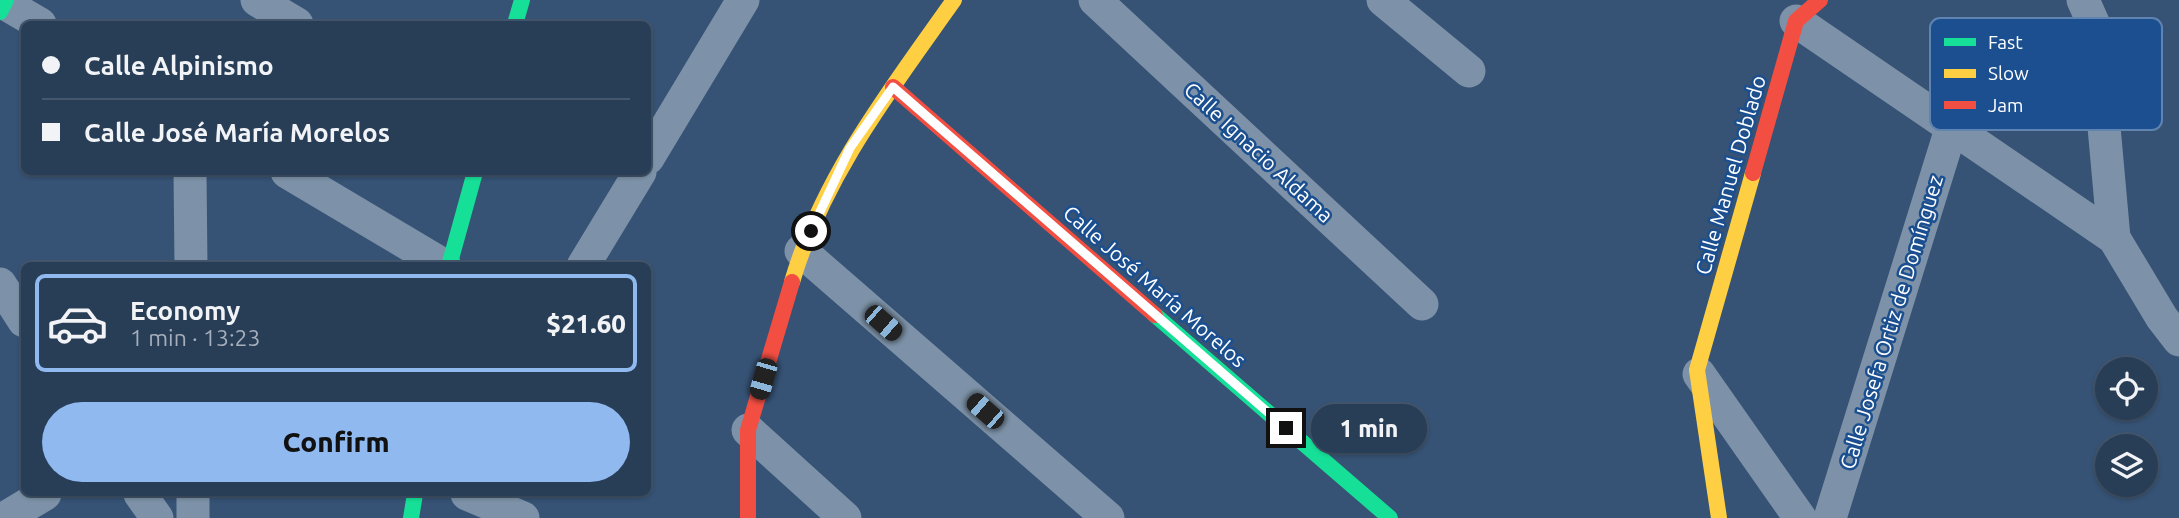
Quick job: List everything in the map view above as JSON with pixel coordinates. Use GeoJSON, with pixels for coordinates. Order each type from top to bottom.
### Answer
{"type":"FeatureCollection","features":[{"type":"Feature","properties":{"kind":"street"},"geometry":{"type":"LineString","coordinates":[[257,0],[293,21]]}},
{"type":"Feature","properties":{"kind":"street"},"geometry":{"type":"LineString","coordinates":[[516,21],[522,0]]}},
{"type":"Feature","properties":{"kind":"street"},"geometry":{"type":"LineString","coordinates":[[651,153],[743,0]]}},
{"type":"Feature","properties":{"kind":"street"},"geometry":{"type":"LineString","coordinates":[[748,518],[748,430],[801,251],[850,148],[954,0]]}},
{"type":"Feature","properties":{"kind":"street","name":"Calle Ignacio Aldama"},"geometry":{"type":"LineString","coordinates":[[1095,0],[1422,304]]}},
{"type":"Feature","properties":{"kind":"street"},"geometry":{"type":"LineString","coordinates":[[1383,0],[1469,71]]}},
{"type":"Feature","properties":{"kind":"street"},"geometry":{"type":"LineString","coordinates":[[2083,0],[2091,18]]}},
{"type":"Feature","properties":{"kind":"street"},"geometry":{"type":"LineString","coordinates":[[4,5],[34,21]]}},
{"type":"Feature","properties":{"kind":"street"},"geometry":{"type":"LineString","coordinates":[[1808,11],[1930,108]]}},
{"type":"Feature","properties":{"kind":"street","name":"Calle Manuel Doblado"},"geometry":{"type":"LineString","coordinates":[[1697,370],[1808,11]]}},
{"type":"Feature","properties":{"kind":"street","name":"Calle José María Morelos"},"geometry":{"type":"LineString","coordinates":[[893,87],[1390,518]]}},
{"type":"Feature","properties":{"kind":"street","name":"Calle Josefa Ortiz de Domínguez"},"geometry":{"type":"LineString","coordinates":[[1830,518],[1951,130]]}},
{"type":"Feature","properties":{"kind":"street"},"geometry":{"type":"LineString","coordinates":[[1958,130],[2114,238],[2173,327]]}},
{"type":"Feature","properties":{"kind":"street"},"geometry":{"type":"LineString","coordinates":[[2104,130],[2114,238]]}},
{"type":"Feature","properties":{"kind":"street"},"geometry":{"type":"LineString","coordinates":[[190,175],[191,262]]}},
{"type":"Feature","properties":{"kind":"street"},"geometry":{"type":"LineString","coordinates":[[292,175],[440,262]]}},
{"type":"Feature","properties":{"kind":"street"},"geometry":{"type":"LineString","coordinates":[[448,262],[474,175]]}},
{"type":"Feature","properties":{"kind":"street"},"geometry":{"type":"LineString","coordinates":[[585,262],[638,175]]}},
{"type":"Feature","properties":{"kind":"street"},"geometry":{"type":"LineString","coordinates":[[801,251],[1108,518]]}},
{"type":"Feature","properties":{"kind":"street"},"geometry":{"type":"LineString","coordinates":[[0,284],[21,316]]}},
{"type":"Feature","properties":{"kind":"street"},"geometry":{"type":"LineString","coordinates":[[1697,370],[1719,518]]}},
{"type":"Feature","properties":{"kind":"street"},"geometry":{"type":"LineString","coordinates":[[1697,370],[1800,518]]}},
{"type":"Feature","properties":{"kind":"street"},"geometry":{"type":"LineString","coordinates":[[748,430],[845,518]]}},
{"type":"Feature","properties":{"kind":"street"},"geometry":{"type":"LineString","coordinates":[[5,518],[42,496]]}},
{"type":"Feature","properties":{"kind":"street"},"geometry":{"type":"LineString","coordinates":[[141,496],[157,518]]}},
{"type":"Feature","properties":{"kind":"street"},"geometry":{"type":"LineString","coordinates":[[193,496],[193,518]]}},
{"type":"Feature","properties":{"kind":"street"},"geometry":{"type":"LineString","coordinates":[[411,518],[415,496]]}},
{"type":"Feature","properties":{"kind":"street"},"geometry":{"type":"LineString","coordinates":[[472,496],[523,518]]}},
{"type":"Feature","properties":{"kind":"traffic: fast"},"geometry":{"type":"LineString","coordinates":[[0,12],[6,0]]}},
{"type":"Feature","properties":{"kind":"traffic: fast"},"geometry":{"type":"LineString","coordinates":[[516,21],[522,0]]}},
{"type":"Feature","properties":{"kind":"traffic: fast"},"geometry":{"type":"LineString","coordinates":[[450,262],[474,175]]}},
{"type":"Feature","properties":{"kind":"traffic: fast"},"geometry":{"type":"LineString","coordinates":[[1155,315],[1390,518]]}},
{"type":"Feature","properties":{"kind":"traffic: fast"},"geometry":{"type":"LineString","coordinates":[[411,518],[415,496]]}},
{"type":"Feature","properties":{"kind":"traffic: slow"},"geometry":{"type":"LineString","coordinates":[[792,282],[805,243],[840,170],[883,100],[954,0]]}},
{"type":"Feature","properties":{"kind":"traffic: slow"},"geometry":{"type":"LineString","coordinates":[[1719,518],[1697,370],[1753,173]]}},
{"type":"Feature","properties":{"kind":"traffic: jam"},"geometry":{"type":"LineString","coordinates":[[1753,173],[1796,21],[1820,0]]}},
{"type":"Feature","properties":{"kind":"traffic: jam"},"geometry":{"type":"LineString","coordinates":[[893,87],[1155,315]]}},
{"type":"Feature","properties":{"kind":"traffic: jam"},"geometry":{"type":"LineString","coordinates":[[748,518],[748,430],[792,282]]}},
{"type":"Feature","properties":{"kind":"route"},"geometry":{"type":"LineString","coordinates":[[811,231],[850,148],[893,87],[1286,428]]}}]}
